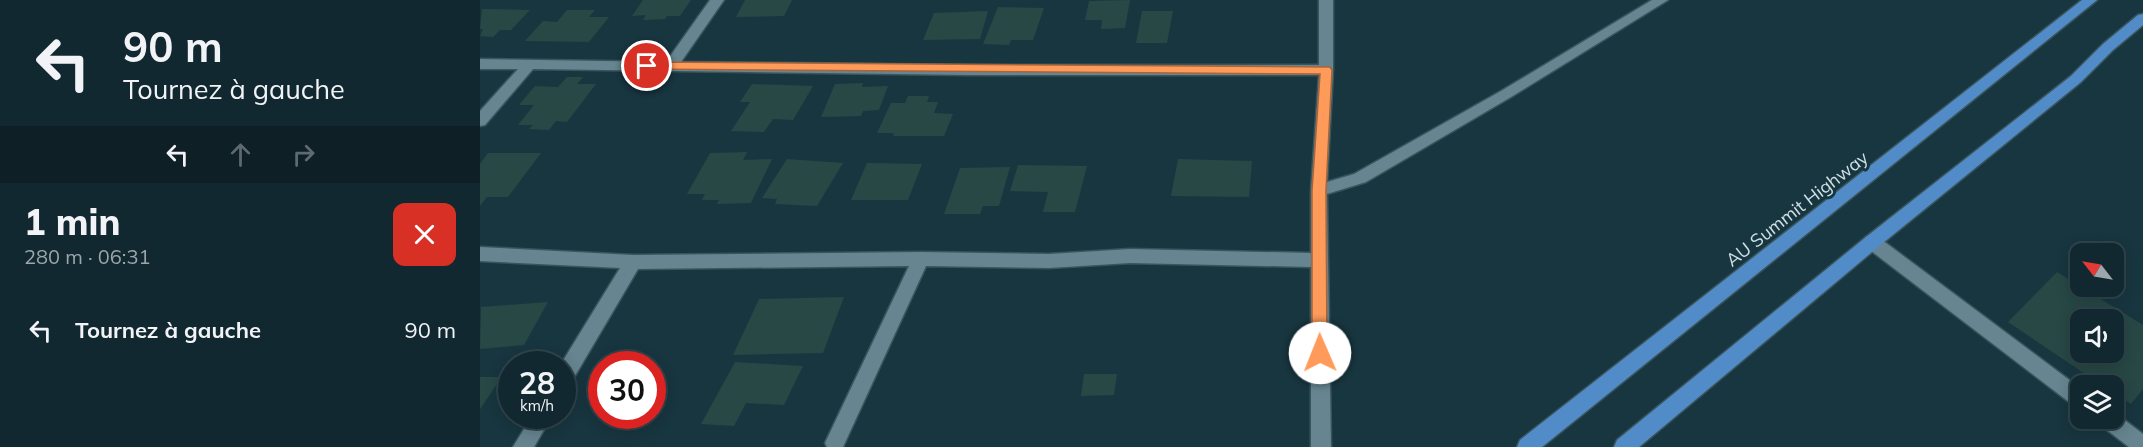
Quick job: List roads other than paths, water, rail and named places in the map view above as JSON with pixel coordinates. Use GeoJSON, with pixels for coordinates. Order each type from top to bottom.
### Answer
{"type":"FeatureCollection","features":[{"type":"Feature","properties":{"kind":"main road","name":"AU Summit Highway"},"geometry":{"type":"LineString","coordinates":[[1527,447],[2090,0]]}},
{"type":"Feature","properties":{"kind":"main road"},"geometry":{"type":"LineString","coordinates":[[1624,447],[1872,242],[2076,79],[2108,47],[2143,18]]}},
{"type":"Feature","properties":{"kind":"street"},"geometry":{"type":"LineString","coordinates":[[670,67],[717,0]]}},
{"type":"Feature","properties":{"kind":"street"},"geometry":{"type":"LineString","coordinates":[[1321,447],[1319,191],[1326,70],[1326,0]]}},
{"type":"Feature","properties":{"kind":"street"},"geometry":{"type":"LineString","coordinates":[[1319,191],[1360,178],[1506,94],[1661,0]]}},
{"type":"Feature","properties":{"kind":"street"},"geometry":{"type":"LineString","coordinates":[[480,64],[1326,70]]}},
{"type":"Feature","properties":{"kind":"street"},"geometry":{"type":"LineString","coordinates":[[480,121],[529,65]]}},
{"type":"Feature","properties":{"kind":"street"},"geometry":{"type":"LineString","coordinates":[[1872,242],[2070,391]]}},
{"type":"Feature","properties":{"kind":"street"},"geometry":{"type":"LineString","coordinates":[[480,254],[633,262],[921,259],[1049,261],[1130,256],[1319,260]]}},
{"type":"Feature","properties":{"kind":"street"},"geometry":{"type":"LineString","coordinates":[[835,443],[921,259]]}},
{"type":"Feature","properties":{"kind":"street"},"geometry":{"type":"LineString","coordinates":[[576,358],[633,262]]}},
{"type":"Feature","properties":{"kind":"street"},"geometry":{"type":"LineString","coordinates":[[523,447],[534,429]]}},
{"type":"Feature","properties":{"kind":"street"},"geometry":{"type":"LineString","coordinates":[[2121,429],[2143,446]]}}]}
